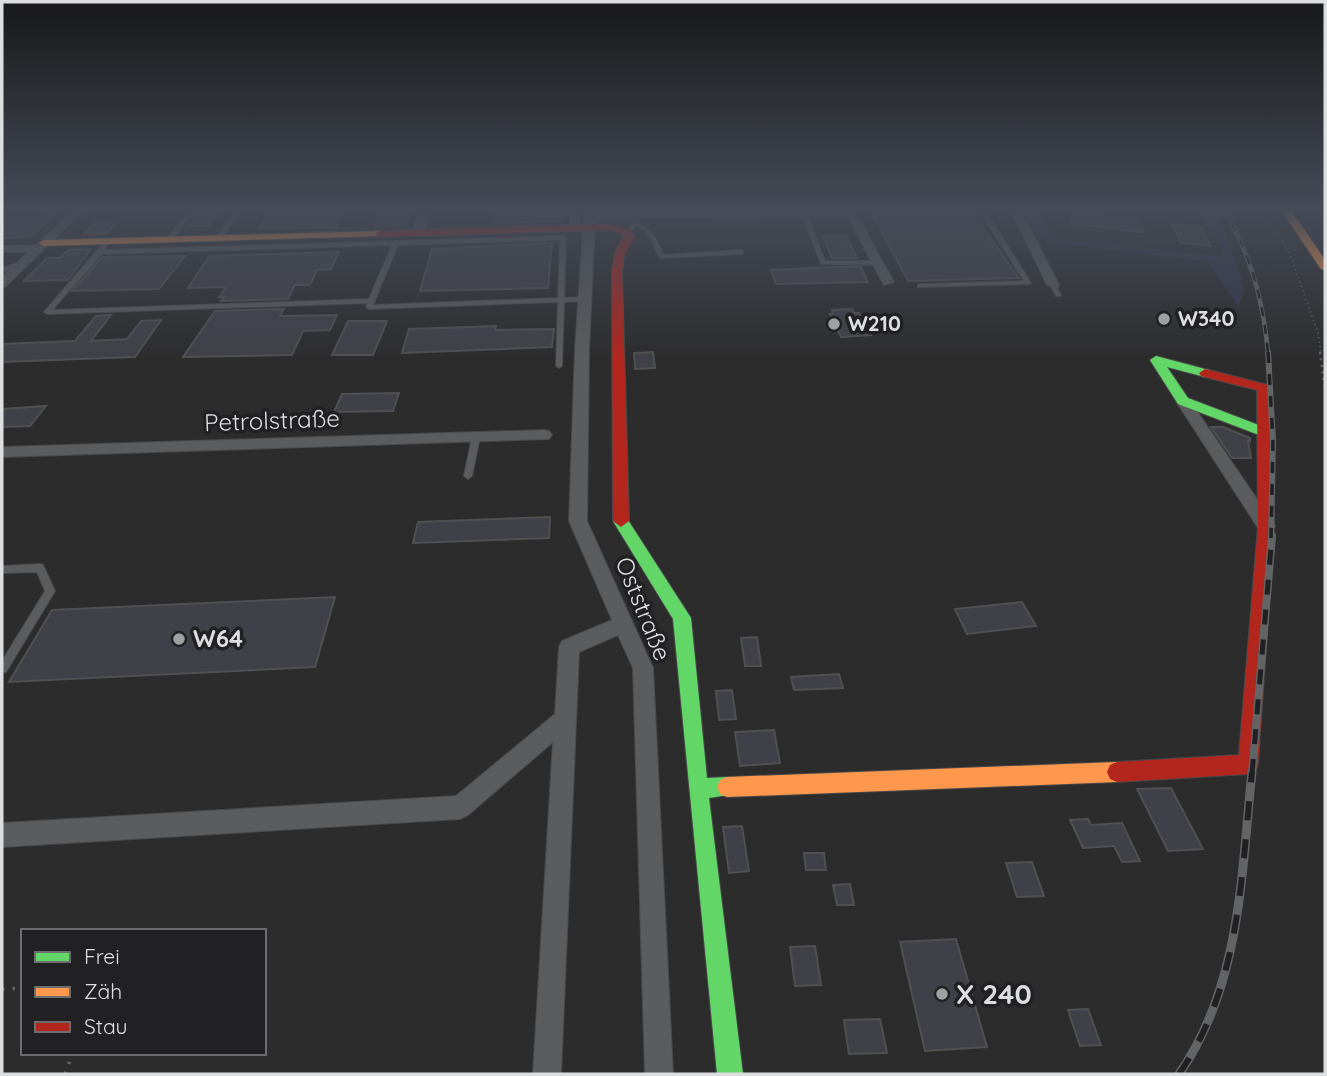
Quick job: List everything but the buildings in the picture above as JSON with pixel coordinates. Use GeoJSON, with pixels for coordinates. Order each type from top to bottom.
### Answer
{"type":"FeatureCollection","features":[{"type":"Feature","properties":{"kind":"main road"},"geometry":{"type":"LineString","coordinates":[[619,260],[617,271],[621,524],[682,618],[730,1074]]}},
{"type":"Feature","properties":{"kind":"main road"},"geometry":{"type":"LineString","coordinates":[[698,788],[1181,770],[1248,764],[1266,526],[1264,432],[1263,388],[1156,360],[1184,401],[1264,432]]}},
{"type":"Feature","properties":{"kind":"street"},"geometry":{"type":"LineString","coordinates":[[2,283],[27,260]]}},
{"type":"Feature","properties":{"kind":"street","name":"Oststraße"},"geometry":{"type":"LineString","coordinates":[[586,260],[578,521],[643,668],[659,1074]]}},
{"type":"Feature","properties":{"kind":"street"},"geometry":{"type":"LineString","coordinates":[[876,260],[888,282]]}},
{"type":"Feature","properties":{"kind":"street"},"geometry":{"type":"LineString","coordinates":[[1040,260],[1055,290]]}},
{"type":"Feature","properties":{"kind":"street"},"geometry":{"type":"LineString","coordinates":[[1184,401],[1266,526]]}},
{"type":"Feature","properties":{"kind":"street","name":"Petrolstraße"},"geometry":{"type":"LineString","coordinates":[[2,452],[544,435]]}},
{"type":"Feature","properties":{"kind":"street"},"geometry":{"type":"LineString","coordinates":[[547,1074],[569,647],[623,624]]}},
{"type":"Feature","properties":{"kind":"street"},"geometry":{"type":"LineString","coordinates":[[2,835],[460,807],[565,719]]}},
{"type":"Feature","properties":{"kind":"lane"},"geometry":{"type":"LineString","coordinates":[[92,260],[47,312],[372,302]]}},
{"type":"Feature","properties":{"kind":"lane"},"geometry":{"type":"LineString","coordinates":[[389,260],[369,307],[585,299]]}},
{"type":"Feature","properties":{"kind":"lane"},"geometry":{"type":"LineString","coordinates":[[559,366],[562,260]]}},
{"type":"Feature","properties":{"kind":"lane"},"geometry":{"type":"LineString","coordinates":[[822,260],[823,263],[878,263]]}},
{"type":"Feature","properties":{"kind":"lane"},"geometry":{"type":"LineString","coordinates":[[920,285],[1028,283],[1014,260]]}},
{"type":"Feature","properties":{"kind":"lane"},"geometry":{"type":"LineString","coordinates":[[2,270],[23,264]]}},
{"type":"Feature","properties":{"kind":"lane"},"geometry":{"type":"LineString","coordinates":[[468,476],[476,437]]}},
{"type":"Feature","properties":{"kind":"lane"},"geometry":{"type":"LineString","coordinates":[[2,569],[40,568],[50,592],[2,669]]}},
{"type":"Feature","properties":{"kind":"path"},"geometry":{"type":"LineString","coordinates":[[1292,260],[1318,333],[1325,391]]}},
{"type":"Feature","properties":{"kind":"path"},"geometry":{"type":"LineString","coordinates":[[2,989],[21,988]]}},
{"type":"Feature","properties":{"kind":"path"},"geometry":{"type":"LineString","coordinates":[[65,1074],[72,1055]]}},
{"type":"Feature","properties":{"kind":"shaded area"},"geometry":{"type":"Polygon","coordinates":[[[1194,260],[1235,260],[1245,290],[1238,306],[1208,262],[1194,260]]]}},
{"type":"Feature","properties":{"kind":"railway"},"geometry":{"type":"LineString","coordinates":[[1248,260],[1264,319],[1268,354]]}},
{"type":"Feature","properties":{"kind":"railway"},"geometry":{"type":"LineString","coordinates":[[1268,352],[1273,441],[1271,538]]}},
{"type":"Feature","properties":{"kind":"railway"},"geometry":{"type":"LineString","coordinates":[[1252,774],[1272,536]]}},
{"type":"Feature","properties":{"kind":"railway"},"geometry":{"type":"LineString","coordinates":[[1179,1074],[1199,1040],[1215,1004],[1226,967],[1235,929],[1252,772]]}},
{"type":"Feature","properties":{"kind":"traffic: fast"},"geometry":{"type":"LineString","coordinates":[[1205,373],[1156,360],[1183,401],[1264,432]]}},
{"type":"Feature","properties":{"kind":"traffic: fast"},"geometry":{"type":"LineString","coordinates":[[621,521],[682,618],[698,788]]}},
{"type":"Feature","properties":{"kind":"traffic: fast"},"geometry":{"type":"LineString","coordinates":[[727,787],[698,788],[730,1074]]}},
{"type":"Feature","properties":{"kind":"traffic: slow"},"geometry":{"type":"LineString","coordinates":[[1320,260],[1325,267]]}},
{"type":"Feature","properties":{"kind":"traffic: slow"},"geometry":{"type":"LineString","coordinates":[[727,787],[1117,772]]}},
{"type":"Feature","properties":{"kind":"traffic: jam"},"geometry":{"type":"LineString","coordinates":[[619,260],[621,521]]}},
{"type":"Feature","properties":{"kind":"traffic: jam"},"geometry":{"type":"LineString","coordinates":[[1117,772],[1248,764],[1266,526],[1263,388],[1205,373]]}},
{"type":"Feature","properties":{"kind":"place","name":"W340"},"geometry":{"type":"Point","coordinates":[1164,319]}},
{"type":"Feature","properties":{"kind":"place","name":"W210"},"geometry":{"type":"Point","coordinates":[834,324]}},
{"type":"Feature","properties":{"kind":"place","name":"W64"},"geometry":{"type":"Point","coordinates":[179,639]}},
{"type":"Feature","properties":{"kind":"place","name":"X 240"},"geometry":{"type":"Point","coordinates":[942,994]}}]}
